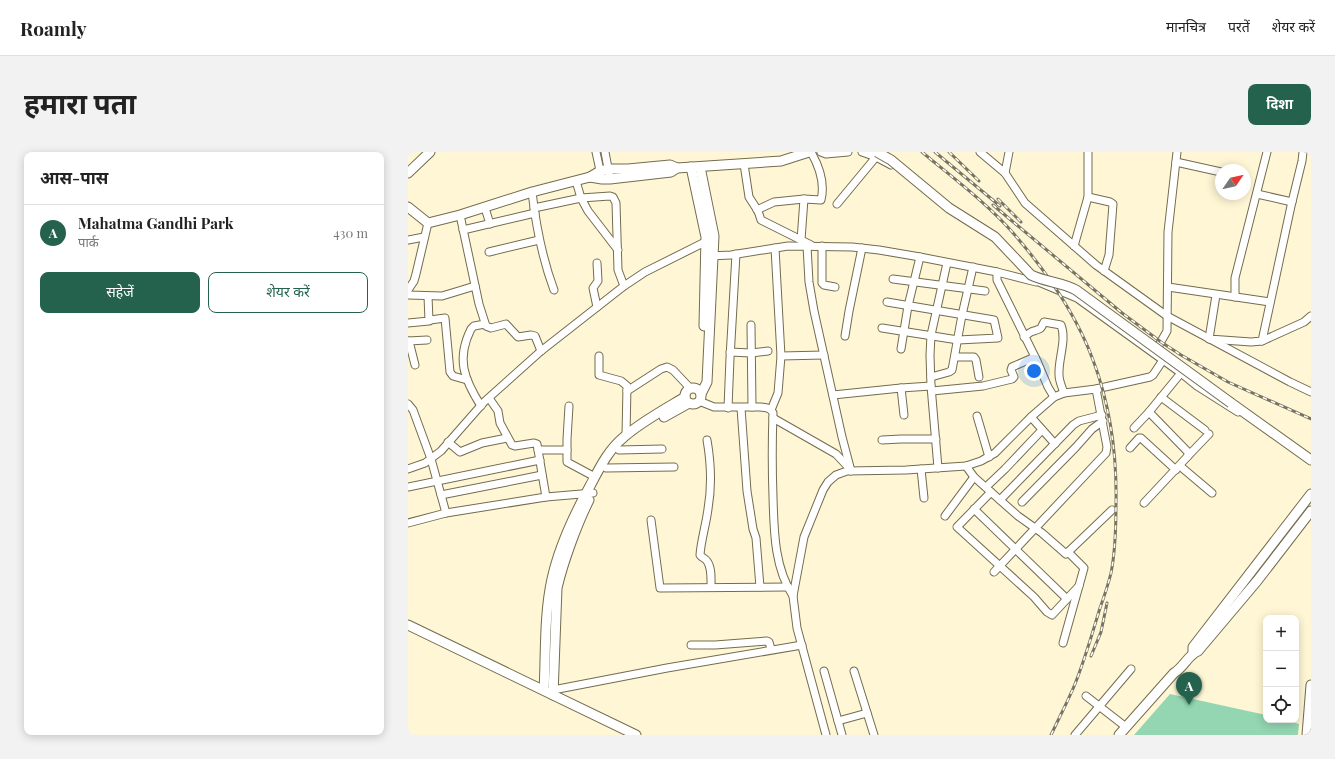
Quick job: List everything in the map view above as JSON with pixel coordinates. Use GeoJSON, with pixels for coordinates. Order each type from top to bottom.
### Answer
{"type":"FeatureCollection","features":[{"type":"Feature","properties":{"kind":"street"},"geometry":{"type":"LineString","coordinates":[[596,152],[605,175]]}},
{"type":"Feature","properties":{"kind":"street"},"geometry":{"type":"LineString","coordinates":[[605,152],[605,175]]}},
{"type":"Feature","properties":{"kind":"street"},"geometry":{"type":"LineString","coordinates":[[428,223],[485,208],[532,192],[590,177],[671,172],[677,168],[781,161],[810,152],[820,173],[821,198],[819,200],[804,199],[774,202],[757,210]]}},
{"type":"Feature","properties":{"kind":"street"},"geometry":{"type":"LineString","coordinates":[[821,152],[826,154],[848,152]]}},
{"type":"Feature","properties":{"kind":"street"},"geometry":{"type":"LineString","coordinates":[[862,152],[877,154],[891,160],[930,194],[1003,243],[1019,263],[1031,274],[1038,278],[1060,283],[1076,290],[1311,460]]}},
{"type":"Feature","properties":{"kind":"street"},"geometry":{"type":"LineString","coordinates":[[980,152],[1005,173],[1025,203],[1104,271],[1167,316],[1311,392]]}},
{"type":"Feature","properties":{"kind":"street"},"geometry":{"type":"LineString","coordinates":[[1005,173],[1009,152]]}},
{"type":"Feature","properties":{"kind":"street"},"geometry":{"type":"LineString","coordinates":[[1074,246],[1088,197],[1088,152]]}},
{"type":"Feature","properties":{"kind":"street"},"geometry":{"type":"LineString","coordinates":[[1154,354],[1166,330],[1168,232],[1177,152]]}},
{"type":"Feature","properties":{"kind":"street"},"geometry":{"type":"LineString","coordinates":[[1235,297],[1235,278],[1267,152]]}},
{"type":"Feature","properties":{"kind":"street"},"geometry":{"type":"LineString","coordinates":[[1262,341],[1303,152]]}},
{"type":"Feature","properties":{"kind":"street"},"geometry":{"type":"LineString","coordinates":[[408,173],[428,153]]}},
{"type":"Feature","properties":{"kind":"street"},"geometry":{"type":"LineString","coordinates":[[837,204],[877,154]]}},
{"type":"Feature","properties":{"kind":"street"},"geometry":{"type":"LineString","coordinates":[[877,154],[944,208],[998,243],[1022,271],[1036,282]]}},
{"type":"Feature","properties":{"kind":"street"},"geometry":{"type":"LineString","coordinates":[[1176,162],[1215,171]]}},
{"type":"Feature","properties":{"kind":"street"},"geometry":{"type":"LineString","coordinates":[[744,164],[750,200],[763,222],[801,240],[810,246]]}},
{"type":"Feature","properties":{"kind":"street"},"geometry":{"type":"LineString","coordinates":[[687,400],[694,404],[703,370],[710,256],[710,240],[696,167]]}},
{"type":"Feature","properties":{"kind":"street"},"geometry":{"type":"LineString","coordinates":[[576,181],[588,211],[618,250]]}},
{"type":"Feature","properties":{"kind":"street"},"geometry":{"type":"LineString","coordinates":[[532,192],[539,240],[548,275],[554,290]]}},
{"type":"Feature","properties":{"kind":"street"},"geometry":{"type":"LineString","coordinates":[[1257,194],[1292,202]]}},
{"type":"Feature","properties":{"kind":"street"},"geometry":{"type":"LineString","coordinates":[[463,230],[490,224],[534,210],[582,198],[610,196],[615,200],[619,274],[624,286]]}},
{"type":"Feature","properties":{"kind":"street"},"geometry":{"type":"LineString","coordinates":[[1088,197],[1113,204],[1109,255],[1104,271]]}},
{"type":"Feature","properties":{"kind":"street"},"geometry":{"type":"LineString","coordinates":[[801,240],[804,199]]}},
{"type":"Feature","properties":{"kind":"street"},"geometry":{"type":"LineString","coordinates":[[408,207],[428,223]]}},
{"type":"Feature","properties":{"kind":"street"},"geometry":{"type":"LineString","coordinates":[[485,208],[490,224]]}},
{"type":"Feature","properties":{"kind":"street"},"geometry":{"type":"LineString","coordinates":[[460,215],[479,304],[485,324],[487,327],[491,328],[506,324],[518,337],[531,335],[535,336],[541,351]]}},
{"type":"Feature","properties":{"kind":"street"},"geometry":{"type":"LineString","coordinates":[[408,290],[414,281],[428,223]]}},
{"type":"Feature","properties":{"kind":"street"},"geometry":{"type":"LineString","coordinates":[[408,240],[424,237]]}},
{"type":"Feature","properties":{"kind":"street"},"geometry":{"type":"LineString","coordinates":[[489,252],[539,240]]}},
{"type":"Feature","properties":{"kind":"street"},"geometry":{"type":"LineString","coordinates":[[409,466],[425,463],[441,451],[489,398],[541,351],[624,286],[645,272],[710,240]]}},
{"type":"Feature","properties":{"kind":"street"},"geometry":{"type":"LineString","coordinates":[[710,256],[736,254],[788,246],[862,248],[973,267],[1036,282],[1076,298],[1228,407],[1257,422]]}},
{"type":"Feature","properties":{"kind":"street"},"geometry":{"type":"LineString","coordinates":[[810,246],[809,282],[814,311],[851,471]]}},
{"type":"Feature","properties":{"kind":"street"},"geometry":{"type":"LineString","coordinates":[[822,246],[822,283],[824,285],[835,287]]}},
{"type":"Feature","properties":{"kind":"street"},"geometry":{"type":"LineString","coordinates":[[775,248],[780,356],[778,393],[772,414],[775,544],[783,577],[794,596]]}},
{"type":"Feature","properties":{"kind":"street"},"geometry":{"type":"LineString","coordinates":[[845,336],[848,311],[862,248]]}},
{"type":"Feature","properties":{"kind":"street"},"geometry":{"type":"LineString","coordinates":[[728,408],[736,254]]}},
{"type":"Feature","properties":{"kind":"street"},"geometry":{"type":"LineString","coordinates":[[901,349],[908,306],[920,257]]}},
{"type":"Feature","properties":{"kind":"street"},"geometry":{"type":"LineString","coordinates":[[938,468],[931,377],[931,335],[947,263]]}},
{"type":"Feature","properties":{"kind":"street"},"geometry":{"type":"LineString","coordinates":[[596,264],[598,281],[593,288],[597,307]]}},
{"type":"Feature","properties":{"kind":"street"},"geometry":{"type":"LineString","coordinates":[[931,377],[951,371],[973,267]]}},
{"type":"Feature","properties":{"kind":"street"},"geometry":{"type":"LineString","coordinates":[[997,272],[997,280],[1054,397]]}},
{"type":"Feature","properties":{"kind":"street"},"geometry":{"type":"LineString","coordinates":[[893,279],[968,290],[985,291]]}},
{"type":"Feature","properties":{"kind":"street"},"geometry":{"type":"LineString","coordinates":[[408,295],[447,295],[475,286]]}},
{"type":"Feature","properties":{"kind":"street"},"geometry":{"type":"LineString","coordinates":[[1168,287],[1270,302]]}},
{"type":"Feature","properties":{"kind":"street"},"geometry":{"type":"LineString","coordinates":[[1209,339],[1216,295]]}},
{"type":"Feature","properties":{"kind":"street"},"geometry":{"type":"LineString","coordinates":[[428,296],[430,320]]}},
{"type":"Feature","properties":{"kind":"street"},"geometry":{"type":"LineString","coordinates":[[882,328],[958,340],[998,338],[994,320],[887,302]]}},
{"type":"Feature","properties":{"kind":"street"},"geometry":{"type":"LineString","coordinates":[[1209,339],[1251,342],[1262,341],[1304,322],[1311,316]]}},
{"type":"Feature","properties":{"kind":"street"},"geometry":{"type":"LineString","coordinates":[[408,323],[427,322],[430,320],[445,318],[450,372],[453,376],[467,380]]}},
{"type":"Feature","properties":{"kind":"street"},"geometry":{"type":"LineString","coordinates":[[1024,337],[1034,330],[1037,331],[1041,329],[1044,322],[1060,325],[1063,330],[1063,339],[1059,375],[1064,393]]}},
{"type":"Feature","properties":{"kind":"street"},"geometry":{"type":"LineString","coordinates":[[481,406],[467,380],[462,360],[464,347],[472,327],[485,324]]}},
{"type":"Feature","properties":{"kind":"street"},"geometry":{"type":"LineString","coordinates":[[751,325],[752,408]]}},
{"type":"Feature","properties":{"kind":"street"},"geometry":{"type":"LineString","coordinates":[[415,365],[408,341],[427,340]]}},
{"type":"Feature","properties":{"kind":"street"},"geometry":{"type":"LineString","coordinates":[[730,352],[768,352]]}},
{"type":"Feature","properties":{"kind":"street"},"geometry":{"type":"LineString","coordinates":[[780,356],[824,355]]}},
{"type":"Feature","properties":{"kind":"street"},"geometry":{"type":"LineString","coordinates":[[599,356],[600,375],[624,382],[626,386],[626,435]]}},
{"type":"Feature","properties":{"kind":"street"},"geometry":{"type":"LineString","coordinates":[[955,357],[974,357],[976,360],[979,377]]}},
{"type":"Feature","properties":{"kind":"street"},"geometry":{"type":"LineString","coordinates":[[833,395],[901,388],[932,389],[983,386],[1012,379],[1014,377],[1011,370],[1012,367],[1035,357]]}},
{"type":"Feature","properties":{"kind":"street"},"geometry":{"type":"LineString","coordinates":[[826,735],[798,628],[794,596],[804,537],[823,490],[828,482],[836,475],[847,471],[966,466],[989,457],[1054,397],[1064,393],[1096,389],[1150,377],[1163,360]]}},
{"type":"Feature","properties":{"kind":"street"},"geometry":{"type":"LineString","coordinates":[[627,391],[661,369],[667,367],[673,370],[714,407],[768,408],[772,414],[836,454],[851,471]]}},
{"type":"Feature","properties":{"kind":"street"},"geometry":{"type":"LineString","coordinates":[[1134,428],[1150,411],[1181,372]]}},
{"type":"Feature","properties":{"kind":"street"},"geometry":{"type":"LineString","coordinates":[[901,388],[904,415]]}},
{"type":"Feature","properties":{"kind":"street"},"geometry":{"type":"LineString","coordinates":[[994,572],[1106,453],[1107,447],[1096,389]]}},
{"type":"Feature","properties":{"kind":"street"},"geometry":{"type":"LineString","coordinates":[[687,400],[686,391],[697,393]]}},
{"type":"Feature","properties":{"kind":"street"},"geometry":{"type":"LineString","coordinates":[[1144,503],[1187,458],[1207,432],[1161,397]]}},
{"type":"Feature","properties":{"kind":"street"},"geometry":{"type":"LineString","coordinates":[[489,398],[498,411],[500,423],[507,438],[513,446],[536,443],[546,497]]}},
{"type":"Feature","properties":{"kind":"street"},"geometry":{"type":"LineString","coordinates":[[550,692],[556,603],[555,581],[586,505],[595,477],[605,458],[626,435],[687,400]]}},
{"type":"Feature","properties":{"kind":"street"},"geometry":{"type":"LineString","coordinates":[[590,493],[619,450],[638,434],[687,400]]}},
{"type":"Feature","properties":{"kind":"street"},"geometry":{"type":"LineString","coordinates":[[408,404],[413,410],[431,459],[446,513]]}},
{"type":"Feature","properties":{"kind":"street"},"geometry":{"type":"LineString","coordinates":[[568,406],[567,462],[595,477]]}},
{"type":"Feature","properties":{"kind":"street"},"geometry":{"type":"LineString","coordinates":[[741,408],[747,491],[753,528],[756,536],[760,587]]}},
{"type":"Feature","properties":{"kind":"street"},"geometry":{"type":"LineString","coordinates":[[1150,411],[1150,414],[1188,452],[1187,458]]}},
{"type":"Feature","properties":{"kind":"street"},"geometry":{"type":"LineString","coordinates":[[977,416],[989,457]]}},
{"type":"Feature","properties":{"kind":"street"},"geometry":{"type":"LineString","coordinates":[[1031,417],[1055,444]]}},
{"type":"Feature","properties":{"kind":"street"},"geometry":{"type":"LineString","coordinates":[[1000,500],[1079,421],[1102,418]]}},
{"type":"Feature","properties":{"kind":"street"},"geometry":{"type":"LineString","coordinates":[[1022,502],[1102,418]]}},
{"type":"Feature","properties":{"kind":"street"},"geometry":{"type":"LineString","coordinates":[[1042,430],[1005,469],[974,509],[957,527],[1000,565],[1034,597],[1047,612],[1052,615],[1080,586]]}},
{"type":"Feature","properties":{"kind":"street"},"geometry":{"type":"LineString","coordinates":[[448,442],[462,452],[482,443],[507,438]]}},
{"type":"Feature","properties":{"kind":"street"},"geometry":{"type":"LineString","coordinates":[[1130,448],[1139,438],[1141,438],[1212,493]]}},
{"type":"Feature","properties":{"kind":"street"},"geometry":{"type":"LineString","coordinates":[[882,440],[936,439]]}},
{"type":"Feature","properties":{"kind":"street"},"geometry":{"type":"LineString","coordinates":[[707,440],[711,481],[709,508],[700,555],[701,558],[707,561],[709,566],[711,579],[710,587]]}},
{"type":"Feature","properties":{"kind":"street"},"geometry":{"type":"LineString","coordinates":[[619,450],[662,449]]}},
{"type":"Feature","properties":{"kind":"street"},"geometry":{"type":"LineString","coordinates":[[538,450],[567,450]]}},
{"type":"Feature","properties":{"kind":"street"},"geometry":{"type":"LineString","coordinates":[[408,487],[540,460]]}},
{"type":"Feature","properties":{"kind":"street"},"geometry":{"type":"LineString","coordinates":[[966,466],[974,477],[1018,516],[1036,528],[1066,554],[1068,552],[1084,568],[1063,643]]}},
{"type":"Feature","properties":{"kind":"street"},"geometry":{"type":"LineString","coordinates":[[606,468],[674,467]]}},
{"type":"Feature","properties":{"kind":"street"},"geometry":{"type":"LineString","coordinates":[[921,469],[924,498]]}},
{"type":"Feature","properties":{"kind":"street"},"geometry":{"type":"LineString","coordinates":[[441,495],[542,475]]}},
{"type":"Feature","properties":{"kind":"street"},"geometry":{"type":"LineString","coordinates":[[945,516],[974,477]]}},
{"type":"Feature","properties":{"kind":"street"},"geometry":{"type":"LineString","coordinates":[[408,523],[446,513],[546,497],[590,493]]}},
{"type":"Feature","properties":{"kind":"street"},"geometry":{"type":"LineString","coordinates":[[1193,653],[1193,647],[1311,494]]}},
{"type":"Feature","properties":{"kind":"street"},"geometry":{"type":"LineString","coordinates":[[974,509],[1067,599]]}},
{"type":"Feature","properties":{"kind":"street"},"geometry":{"type":"LineString","coordinates":[[1068,552],[1112,510]]}},
{"type":"Feature","properties":{"kind":"street"},"geometry":{"type":"LineString","coordinates":[[1119,735],[1126,731],[1174,673],[1179,670],[1193,653],[1198,651],[1311,511]]}},
{"type":"Feature","properties":{"kind":"street"},"geometry":{"type":"LineString","coordinates":[[651,520],[660,588],[788,587]]}},
{"type":"Feature","properties":{"kind":"street"},"geometry":{"type":"LineString","coordinates":[[408,625],[550,692],[636,735]]}},
{"type":"Feature","properties":{"kind":"street"},"geometry":{"type":"LineString","coordinates":[[691,644],[715,645],[767,641],[770,642],[771,649]]}},
{"type":"Feature","properties":{"kind":"street"},"geometry":{"type":"LineString","coordinates":[[550,692],[771,649],[802,645]]}},
{"type":"Feature","properties":{"kind":"street"},"geometry":{"type":"LineString","coordinates":[[1075,735],[1131,669]]}},
{"type":"Feature","properties":{"kind":"street"},"geometry":{"type":"LineString","coordinates":[[824,671],[842,735]]}},
{"type":"Feature","properties":{"kind":"street"},"geometry":{"type":"LineString","coordinates":[[854,672],[874,735]]}},
{"type":"Feature","properties":{"kind":"street"},"geometry":{"type":"LineString","coordinates":[[1306,735],[1311,685]]}},
{"type":"Feature","properties":{"kind":"street"},"geometry":{"type":"LineString","coordinates":[[1086,696],[1100,706],[1126,731]]}},
{"type":"Feature","properties":{"kind":"street"},"geometry":{"type":"LineString","coordinates":[[838,721],[867,713]]}},
{"type":"Feature","properties":{"kind":"green space"},"geometry":{"type":"Polygon","coordinates":[[[1170,694],[1263,714],[1263,723],[1299,724],[1298,735],[1134,735],[1170,694]]]}},
{"type":"Feature","properties":{"kind":"railway"},"geometry":{"type":"LineString","coordinates":[[922,152],[993,212],[1026,248],[1049,278],[1069,310],[1086,343],[1099,377],[1108,413],[1114,449],[1116,486],[1115,538],[1111,573],[1079,675],[1051,735]]}},
{"type":"Feature","properties":{"kind":"railway"},"geometry":{"type":"LineString","coordinates":[[935,152],[1000,206]]}},
{"type":"Feature","properties":{"kind":"railway"},"geometry":{"type":"LineString","coordinates":[[949,152],[979,181]]}},
{"type":"Feature","properties":{"kind":"railway"},"geometry":{"type":"LineString","coordinates":[[998,199],[1021,222]]}},
{"type":"Feature","properties":{"kind":"railway"},"geometry":{"type":"LineString","coordinates":[[993,205],[1122,313],[1161,342],[1228,382],[1311,419]]}},
{"type":"Feature","properties":{"kind":"railway"},"geometry":{"type":"LineString","coordinates":[[1091,656],[1101,632],[1107,603]]}},
{"type":"Feature","properties":{"kind":"place","name":"Mahatma Gandhi Park"},"geometry":{"type":"Point","coordinates":[1189,705]}}]}
